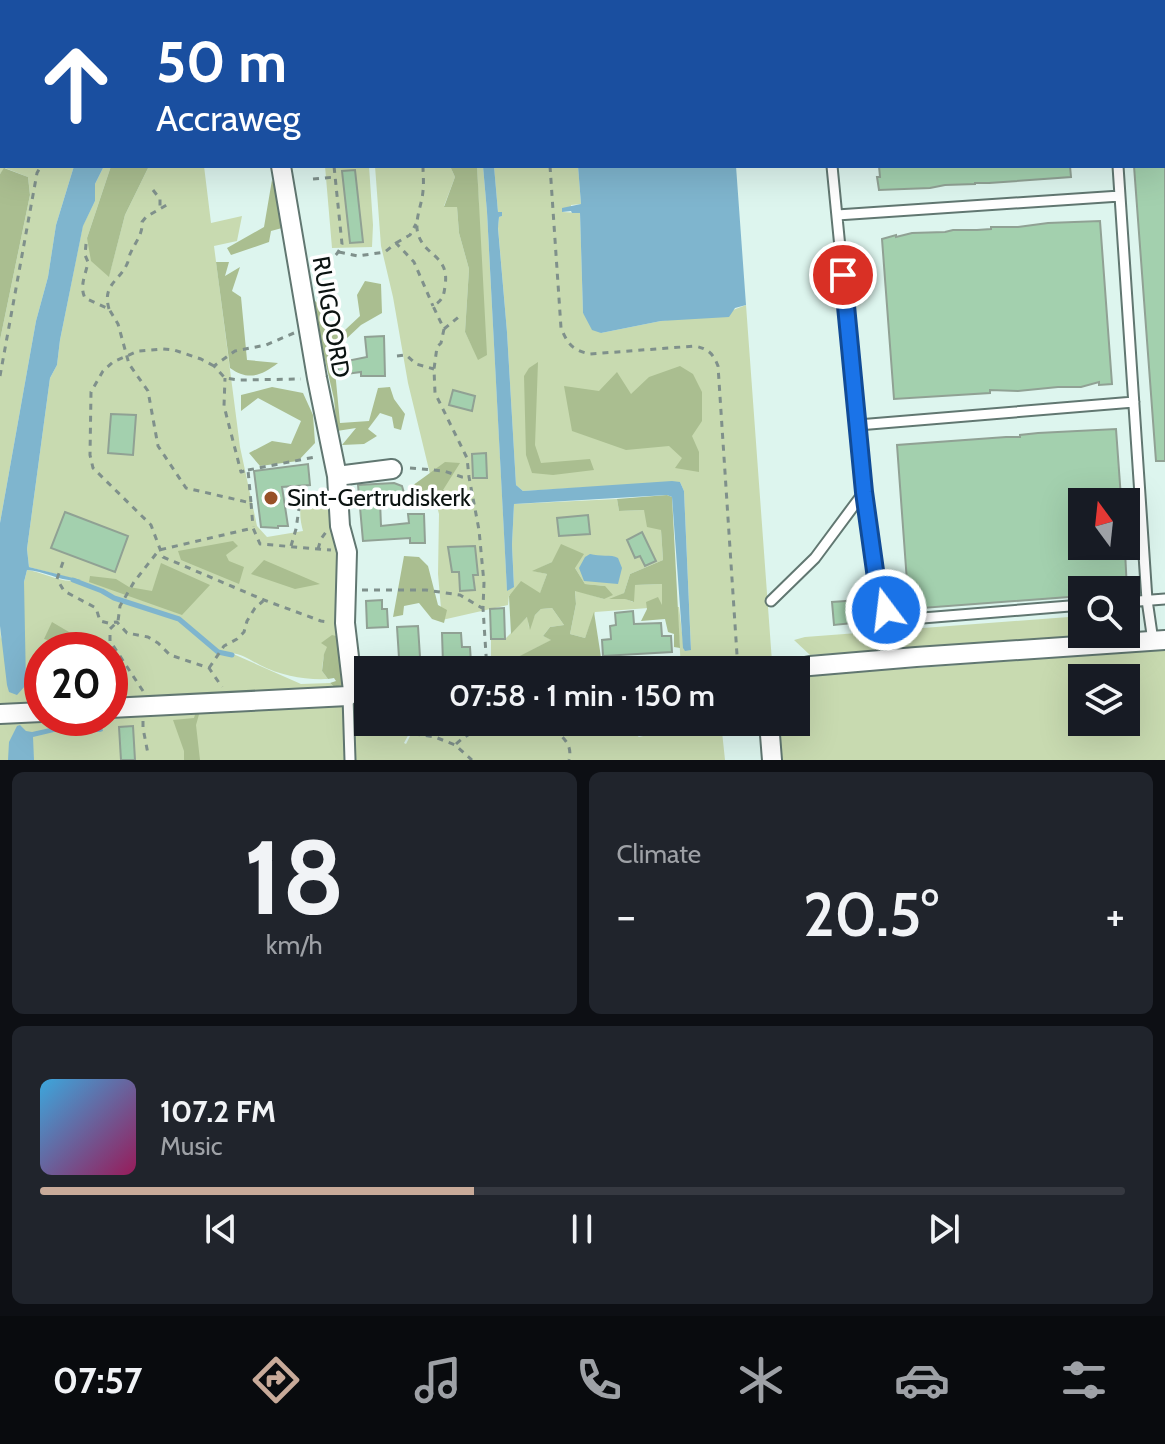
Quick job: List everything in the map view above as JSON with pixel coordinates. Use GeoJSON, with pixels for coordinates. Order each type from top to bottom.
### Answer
{"type":"FeatureCollection","features":[{"type":"Feature","properties":{"kind":"street","name":"RUIGOORD"},"geometry":{"type":"LineString","coordinates":[[281,168],[338,483],[340,526],[347,552],[345,623],[354,679]]}},
{"type":"Feature","properties":{"kind":"street"},"geometry":{"type":"LineString","coordinates":[[338,483],[392,469]]}},
{"type":"Feature","properties":{"kind":"street"},"geometry":{"type":"LineString","coordinates":[[810,666],[1159,640]]}},
{"type":"Feature","properties":{"kind":"street"},"geometry":{"type":"LineString","coordinates":[[128,707],[230,703],[354,692]]}},
{"type":"Feature","properties":{"kind":"street"},"geometry":{"type":"LineString","coordinates":[[0,714],[24,713]]}},
{"type":"Feature","properties":{"kind":"street"},"geometry":{"type":"LineString","coordinates":[[770,736],[772,760]]}},
{"type":"Feature","properties":{"kind":"lane"},"geometry":{"type":"LineString","coordinates":[[832,168],[864,492],[877,585],[886,610],[898,620],[1068,606]]}},
{"type":"Feature","properties":{"kind":"lane"},"geometry":{"type":"LineString","coordinates":[[1118,168],[1147,600],[1159,640]]}},
{"type":"Feature","properties":{"kind":"lane"},"geometry":{"type":"LineString","coordinates":[[837,215],[1120,196]]}},
{"type":"Feature","properties":{"kind":"lane"},"geometry":{"type":"LineString","coordinates":[[858,425],[1134,402]]}},
{"type":"Feature","properties":{"kind":"lane"},"geometry":{"type":"LineString","coordinates":[[771,601],[815,558],[864,492]]}},
{"type":"Feature","properties":{"kind":"lane"},"geometry":{"type":"LineString","coordinates":[[1140,601],[1165,599]]}},
{"type":"Feature","properties":{"kind":"lane"},"geometry":{"type":"LineString","coordinates":[[350,760],[354,715]]}},
{"type":"Feature","properties":{"kind":"path"},"geometry":{"type":"LineString","coordinates":[[0,376],[40,168]]}},
{"type":"Feature","properties":{"kind":"path"},"geometry":{"type":"LineString","coordinates":[[298,264],[325,263],[339,252],[342,244],[334,168]]}},
{"type":"Feature","properties":{"kind":"path"},"geometry":{"type":"LineString","coordinates":[[423,168],[418,235],[447,273],[445,293],[441,301],[433,306]]}},
{"type":"Feature","properties":{"kind":"path"},"geometry":{"type":"LineString","coordinates":[[550,168],[561,328],[566,341],[577,351],[590,354],[695,346],[706,348],[714,355],[718,366],[737,656]]}},
{"type":"Feature","properties":{"kind":"path"},"geometry":{"type":"LineString","coordinates":[[313,179],[335,177]]}},
{"type":"Feature","properties":{"kind":"path"},"geometry":{"type":"LineString","coordinates":[[153,190],[160,199],[160,207]]}},
{"type":"Feature","properties":{"kind":"path"},"geometry":{"type":"LineString","coordinates":[[170,203],[142,222],[143,231],[128,256],[127,264],[109,287],[106,300],[118,324],[129,364],[148,391],[158,446],[186,488],[251,503]]}},
{"type":"Feature","properties":{"kind":"path"},"geometry":{"type":"LineString","coordinates":[[339,252],[358,256],[385,252],[410,235],[417,224]]}},
{"type":"Feature","properties":{"kind":"path"},"geometry":{"type":"LineString","coordinates":[[396,243],[414,262],[444,329],[437,347],[435,393],[467,458],[479,530],[486,656]]}},
{"type":"Feature","properties":{"kind":"path"},"geometry":{"type":"LineString","coordinates":[[86,244],[88,262],[82,294],[109,309]]}},
{"type":"Feature","properties":{"kind":"path"},"geometry":{"type":"LineString","coordinates":[[444,329],[461,315]]}},
{"type":"Feature","properties":{"kind":"path"},"geometry":{"type":"LineString","coordinates":[[214,366],[235,351],[266,345],[288,334],[309,329]]}},
{"type":"Feature","properties":{"kind":"path"},"geometry":{"type":"LineString","coordinates":[[332,454],[241,472],[224,406],[225,378],[214,366],[174,350],[138,351],[113,362],[103,371],[91,392],[90,455],[93,468],[151,525],[163,557],[321,621],[345,623]]}},
{"type":"Feature","properties":{"kind":"path"},"geometry":{"type":"LineString","coordinates":[[397,356],[406,355],[416,364],[434,369]]}},
{"type":"Feature","properties":{"kind":"path"},"geometry":{"type":"LineString","coordinates":[[225,378],[317,378]]}},
{"type":"Feature","properties":{"kind":"path"},"geometry":{"type":"LineString","coordinates":[[392,469],[444,471],[469,477]]}},
{"type":"Feature","properties":{"kind":"path"},"geometry":{"type":"LineString","coordinates":[[248,470],[253,528],[260,544],[347,552]]}},
{"type":"Feature","properties":{"kind":"path"},"geometry":{"type":"LineString","coordinates":[[291,546],[301,495],[338,483]]}},
{"type":"Feature","properties":{"kind":"path"},"geometry":{"type":"LineString","coordinates":[[110,629],[117,622],[120,606],[134,582],[159,550],[253,528]]}},
{"type":"Feature","properties":{"kind":"path"},"geometry":{"type":"LineString","coordinates":[[63,562],[58,577],[64,591],[96,608],[100,621],[117,622]]}},
{"type":"Feature","properties":{"kind":"path"},"geometry":{"type":"LineString","coordinates":[[346,590],[426,590],[460,595],[483,608]]}},
{"type":"Feature","properties":{"kind":"path"},"geometry":{"type":"LineString","coordinates":[[209,668],[224,646],[244,632],[255,608],[264,600]]}},
{"type":"Feature","properties":{"kind":"path"},"geometry":{"type":"LineString","coordinates":[[117,622],[127,633],[148,637],[170,655],[209,668],[230,703]]}},
{"type":"Feature","properties":{"kind":"path"},"geometry":{"type":"LineString","coordinates":[[428,736],[455,745],[472,760]]}},
{"type":"Feature","properties":{"kind":"path"},"geometry":{"type":"LineString","coordinates":[[455,745],[464,736]]}},
{"type":"Feature","properties":{"kind":"path"},"geometry":{"type":"LineString","coordinates":[[562,736],[567,740],[571,754],[569,760]]}},
{"type":"Feature","properties":{"kind":"green space"},"geometry":{"type":"Polygon","coordinates":[[[4,168],[28,177],[30,195],[0,340],[0,174],[4,168]]]}},
{"type":"Feature","properties":{"kind":"green space"},"geometry":{"type":"Polygon","coordinates":[[[5,168],[73,168],[56,225],[48,277],[36,321],[0,523],[0,340],[30,195],[28,177],[5,168]]]}},
{"type":"Feature","properties":{"kind":"green space"},"geometry":{"type":"Polygon","coordinates":[[[103,168],[110,168],[87,238],[109,276],[125,215],[148,168],[204,168],[211,223],[242,216],[237,241],[214,246],[240,447],[257,526],[267,537],[303,531],[300,509],[305,496],[328,493],[333,503],[338,538],[340,637],[324,655],[322,671],[328,679],[285,675],[231,653],[301,684],[330,683],[339,691],[128,702],[128,632],[24,632],[24,708],[0,709],[0,626],[1,639],[27,570],[65,580],[78,580],[29,567],[27,549],[50,378],[57,365],[83,225],[95,201],[95,184],[103,168]]]}},
{"type":"Feature","properties":{"kind":"green space"},"geometry":{"type":"Polygon","coordinates":[[[110,168],[148,168],[125,215],[109,277],[91,261],[87,238],[110,168]]]}},
{"type":"Feature","properties":{"kind":"green space"},"geometry":{"type":"Polygon","coordinates":[[[325,168],[369,168],[372,247],[332,248],[325,168]]]}},
{"type":"Feature","properties":{"kind":"green space"},"geometry":{"type":"Polygon","coordinates":[[[375,168],[451,168],[455,177],[444,206],[457,207],[459,233],[469,269],[465,332],[472,346],[479,212],[477,168],[483,168],[507,590],[514,586],[514,504],[617,499],[619,511],[644,510],[661,530],[663,560],[630,574],[624,593],[612,599],[633,602],[634,585],[662,584],[662,607],[595,612],[585,638],[570,634],[576,604],[575,590],[604,599],[605,586],[585,584],[575,568],[552,562],[534,571],[547,574],[540,594],[509,595],[508,605],[442,620],[438,574],[439,514],[432,487],[417,495],[412,486],[430,474],[381,246],[375,168]]]}},
{"type":"Feature","properties":{"kind":"green space"},"geometry":{"type":"Polygon","coordinates":[[[451,168],[477,168],[487,355],[478,360],[465,332],[469,269],[459,233],[457,207],[444,207],[455,177],[451,168]]]}},
{"type":"Feature","properties":{"kind":"green space"},"geometry":{"type":"Polygon","coordinates":[[[494,168],[578,168],[581,204],[571,205],[562,212],[580,213],[583,313],[601,333],[733,310],[746,305],[772,656],[680,656],[677,607],[684,650],[691,649],[684,491],[680,482],[523,491],[516,485],[498,227],[502,212],[498,212],[494,168]]]}},
{"type":"Feature","properties":{"kind":"green space"},"geometry":{"type":"Polygon","coordinates":[[[272,180],[277,192],[282,228],[271,231],[269,242],[231,255],[227,248],[264,227],[272,180]]]}},
{"type":"Feature","properties":{"kind":"green space"},"geometry":{"type":"Polygon","coordinates":[[[216,262],[229,262],[225,276],[240,267],[232,291],[241,297],[247,360],[278,363],[260,374],[243,375],[230,368],[216,262]]]}},
{"type":"Feature","properties":{"kind":"green space"},"geometry":{"type":"Polygon","coordinates":[[[365,281],[381,284],[382,313],[361,325],[345,340],[342,356],[334,360],[340,423],[369,421],[378,388],[390,387],[405,414],[401,430],[394,428],[392,417],[380,413],[368,429],[377,436],[364,444],[342,445],[356,428],[337,431],[334,399],[315,317],[315,301],[326,311],[327,323],[345,330],[360,316],[357,295],[365,281]]]}},
{"type":"Feature","properties":{"kind":"green space"},"geometry":{"type":"Polygon","coordinates":[[[538,362],[535,445],[541,463],[590,459],[594,470],[553,475],[532,473],[526,455],[524,376],[538,362]]]}},
{"type":"Feature","properties":{"kind":"green space"},"geometry":{"type":"Polygon","coordinates":[[[680,366],[693,374],[702,392],[702,421],[692,436],[699,452],[699,472],[675,468],[682,458],[669,446],[626,450],[572,431],[564,386],[599,391],[617,372],[631,394],[649,377],[680,366]]]}},
{"type":"Feature","properties":{"kind":"green space"},"geometry":{"type":"Polygon","coordinates":[[[272,387],[303,393],[313,415],[315,443],[298,461],[260,466],[249,453],[272,441],[291,444],[301,421],[258,398],[241,411],[241,395],[272,387]]]}},
{"type":"Feature","properties":{"kind":"green space"},"geometry":{"type":"Polygon","coordinates":[[[445,462],[460,463],[443,490],[456,497],[457,507],[437,508],[432,487],[417,495],[412,486],[445,462]]]}},
{"type":"Feature","properties":{"kind":"green space"},"geometry":{"type":"Polygon","coordinates":[[[672,497],[680,648],[674,647],[674,634],[668,632],[665,619],[641,621],[647,609],[646,602],[658,597],[662,605],[662,584],[635,585],[634,602],[609,599],[624,593],[630,574],[663,560],[661,530],[647,527],[644,510],[619,511],[617,499],[672,497]]]}},
{"type":"Feature","properties":{"kind":"green space"},"geometry":{"type":"Polygon","coordinates":[[[233,541],[238,546],[226,555],[229,561],[244,567],[239,584],[181,560],[178,551],[233,541]]]}},
{"type":"Feature","properties":{"kind":"green space"},"geometry":{"type":"Polygon","coordinates":[[[561,544],[584,554],[575,568],[585,584],[605,586],[613,595],[604,599],[575,591],[576,604],[570,634],[585,638],[594,612],[601,656],[520,656],[551,640],[543,636],[550,627],[564,625],[552,608],[541,609],[535,615],[530,630],[527,617],[511,634],[509,596],[521,581],[540,593],[547,574],[532,571],[552,562],[561,544]]]}},
{"type":"Feature","properties":{"kind":"green space"},"geometry":{"type":"Polygon","coordinates":[[[404,556],[419,557],[428,566],[438,605],[447,610],[444,623],[432,619],[419,603],[404,606],[403,615],[393,617],[404,556]]]}},
{"type":"Feature","properties":{"kind":"green space"},"geometry":{"type":"Polygon","coordinates":[[[264,560],[320,584],[295,589],[251,574],[264,560]]]}},
{"type":"Feature","properties":{"kind":"green space"},"geometry":{"type":"Polygon","coordinates":[[[161,563],[210,585],[182,615],[89,582],[90,576],[116,579],[129,587],[152,591],[161,563]]]}},
{"type":"Feature","properties":{"kind":"green space"},"geometry":{"type":"Polygon","coordinates":[[[552,608],[564,625],[550,627],[543,636],[552,640],[521,656],[491,656],[491,639],[505,639],[528,616],[529,628],[541,609],[552,608]]]}},
{"type":"Feature","properties":{"kind":"green space"},"geometry":{"type":"Polygon","coordinates":[[[1068,617],[1068,637],[810,655],[794,640],[1068,617]]]}},
{"type":"Feature","properties":{"kind":"green space"},"geometry":{"type":"Polygon","coordinates":[[[52,622],[69,632],[47,632],[52,622]]]}},
{"type":"Feature","properties":{"kind":"green space"},"geometry":{"type":"Polygon","coordinates":[[[332,635],[340,637],[345,686],[339,691],[330,683],[336,681],[334,678],[328,679],[322,671],[327,647],[321,643],[332,635]]]}},
{"type":"Feature","properties":{"kind":"green space"},"geometry":{"type":"Polygon","coordinates":[[[1165,650],[1165,760],[778,760],[776,736],[810,736],[810,674],[1165,650]]]}},
{"type":"Feature","properties":{"kind":"green space"},"geometry":{"type":"Polygon","coordinates":[[[339,704],[344,710],[346,760],[0,760],[0,719],[24,719],[24,736],[128,736],[128,713],[339,704]]]}},
{"type":"Feature","properties":{"kind":"green space"},"geometry":{"type":"Polygon","coordinates":[[[353,704],[354,736],[408,736],[406,744],[410,736],[722,736],[725,760],[353,760],[353,704]]]}},
{"type":"Feature","properties":{"kind":"green space"},"geometry":{"type":"Polygon","coordinates":[[[196,711],[200,711],[196,725],[200,760],[184,760],[173,720],[194,718],[196,711]]]}},
{"type":"Feature","properties":{"kind":"water"},"geometry":{"type":"Polygon","coordinates":[[[73,168],[103,168],[95,184],[95,201],[83,226],[57,365],[50,378],[27,549],[29,567],[81,580],[67,580],[27,570],[24,582],[24,687],[17,695],[9,692],[7,685],[0,626],[0,523],[36,321],[48,277],[56,225],[73,168]]]}},
{"type":"Feature","properties":{"kind":"water"},"geometry":{"type":"Polygon","coordinates":[[[483,168],[494,168],[498,212],[502,212],[498,228],[516,485],[523,491],[680,482],[684,491],[691,650],[685,651],[683,648],[672,497],[667,495],[514,504],[514,587],[507,591],[483,168]]]}},
{"type":"Feature","properties":{"kind":"water"},"geometry":{"type":"Polygon","coordinates":[[[578,168],[736,168],[746,305],[735,308],[729,317],[661,321],[601,333],[592,330],[583,313],[580,213],[562,212],[562,208],[581,204],[578,168]]]}},
{"type":"Feature","properties":{"kind":"water"},"geometry":{"type":"Polygon","coordinates":[[[590,554],[618,558],[622,568],[618,584],[584,581],[579,568],[590,554]]]}},
{"type":"Feature","properties":{"kind":"water"},"geometry":{"type":"Polygon","coordinates":[[[17,726],[24,729],[24,736],[37,736],[33,737],[34,760],[8,760],[9,742],[17,726]]]}},
{"type":"Feature","properties":{"kind":"building"},"geometry":{"type":"Polygon","coordinates":[[[879,168],[1070,168],[1071,177],[879,190],[877,177],[880,177],[879,168]]]}},
{"type":"Feature","properties":{"kind":"building"},"geometry":{"type":"Polygon","coordinates":[[[1134,168],[1165,168],[1165,461],[1156,461],[1134,168]]]}},
{"type":"Feature","properties":{"kind":"building"},"geometry":{"type":"Polygon","coordinates":[[[355,170],[363,242],[350,243],[342,171],[355,170]]]}},
{"type":"Feature","properties":{"kind":"building"},"geometry":{"type":"Polygon","coordinates":[[[1100,221],[1112,384],[1099,385],[1099,382],[1081,387],[990,390],[990,393],[894,399],[882,239],[912,233],[1100,221]]]}},
{"type":"Feature","properties":{"kind":"building"},"geometry":{"type":"Polygon","coordinates":[[[384,336],[385,376],[361,376],[361,372],[339,375],[337,363],[367,357],[365,337],[384,336]]]}},
{"type":"Feature","properties":{"kind":"building"},"geometry":{"type":"Polygon","coordinates":[[[453,390],[475,396],[472,411],[449,405],[453,390]]]}},
{"type":"Feature","properties":{"kind":"building"},"geometry":{"type":"Polygon","coordinates":[[[111,414],[136,415],[133,455],[108,453],[111,414]]]}},
{"type":"Feature","properties":{"kind":"building"},"geometry":{"type":"Polygon","coordinates":[[[1116,429],[1120,488],[1068,488],[1068,560],[1125,560],[1126,576],[1068,576],[1068,597],[909,609],[897,445],[1020,437],[1038,433],[1116,429]]]}},
{"type":"Feature","properties":{"kind":"building"},"geometry":{"type":"Polygon","coordinates":[[[486,453],[487,478],[473,478],[472,454],[486,453]]]}},
{"type":"Feature","properties":{"kind":"building","name":"Sint-Gertrudiskerk"},"geometry":{"type":"Polygon","coordinates":[[[308,464],[310,485],[282,487],[288,526],[261,527],[254,471],[308,464]]]}},
{"type":"Feature","properties":{"kind":"building"},"geometry":{"type":"Polygon","coordinates":[[[394,483],[402,486],[404,493],[401,500],[380,501],[381,526],[409,523],[408,514],[424,514],[425,543],[410,543],[410,538],[363,541],[358,485],[394,483]]]}},
{"type":"Feature","properties":{"kind":"building"},"geometry":{"type":"Polygon","coordinates":[[[65,512],[128,536],[115,572],[51,548],[65,512]]]}},
{"type":"Feature","properties":{"kind":"building"},"geometry":{"type":"Polygon","coordinates":[[[588,515],[590,534],[559,536],[557,518],[588,515]]]}},
{"type":"Feature","properties":{"kind":"building"},"geometry":{"type":"Polygon","coordinates":[[[642,532],[656,561],[645,566],[640,556],[635,558],[627,540],[642,532]]]}},
{"type":"Feature","properties":{"kind":"building"},"geometry":{"type":"Polygon","coordinates":[[[475,546],[478,575],[473,575],[475,590],[460,591],[459,572],[452,572],[448,547],[475,546]]]}},
{"type":"Feature","properties":{"kind":"building"},"geometry":{"type":"Polygon","coordinates":[[[382,600],[382,609],[387,609],[388,627],[367,628],[366,601],[382,600]]]}},
{"type":"Feature","properties":{"kind":"building"},"geometry":{"type":"Polygon","coordinates":[[[860,600],[862,622],[834,625],[832,602],[860,600]]]}},
{"type":"Feature","properties":{"kind":"building"},"geometry":{"type":"Polygon","coordinates":[[[504,608],[505,639],[491,639],[490,609],[504,608]]]}},
{"type":"Feature","properties":{"kind":"building"},"geometry":{"type":"Polygon","coordinates":[[[633,611],[634,624],[661,623],[662,636],[671,636],[672,652],[603,656],[602,640],[611,639],[610,626],[616,625],[615,613],[633,611]]]}},
{"type":"Feature","properties":{"kind":"building"},"geometry":{"type":"Polygon","coordinates":[[[418,626],[420,656],[399,656],[397,627],[418,626]]]}},
{"type":"Feature","properties":{"kind":"building"},"geometry":{"type":"Polygon","coordinates":[[[442,633],[461,633],[462,647],[470,647],[471,656],[443,656],[442,633]]]}},
{"type":"Feature","properties":{"kind":"building"},"geometry":{"type":"Polygon","coordinates":[[[128,726],[133,726],[135,760],[121,760],[120,736],[128,736],[128,726]]]}},
{"type":"Feature","properties":{"kind":"waterway"},"geometry":{"type":"LineString","coordinates":[[73,580],[114,598],[179,619],[218,652],[232,655]]}},
{"type":"Feature","properties":{"kind":"place","name":"Sint-Gertrudiskerk"},"geometry":{"type":"Point","coordinates":[271,498]}},
{"type":"Feature","properties":{"kind":"route"},"geometry":{"type":"LineString","coordinates":[[843,275],[864,492],[877,585],[886,610]]}}]}
